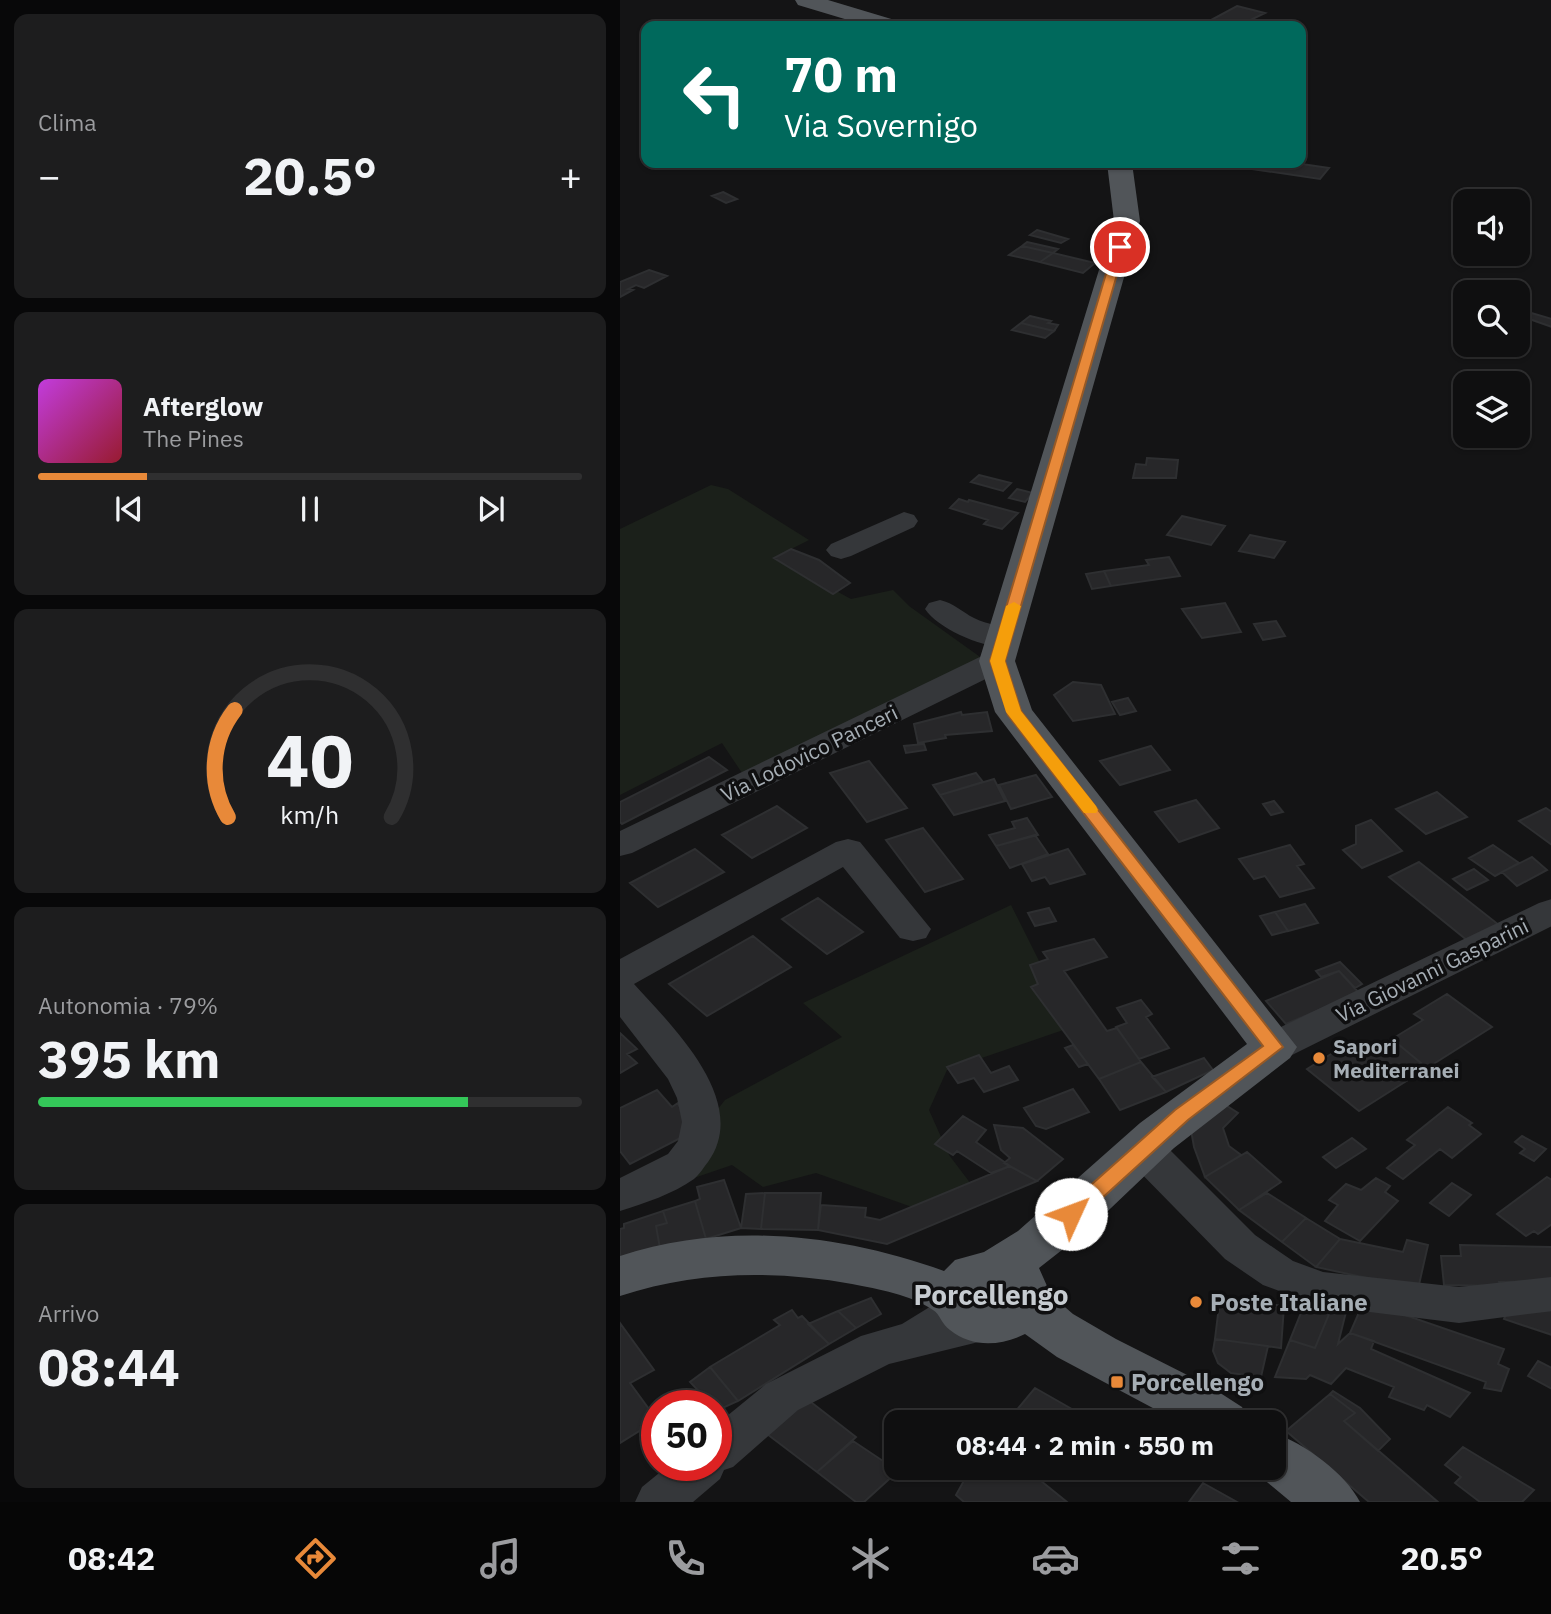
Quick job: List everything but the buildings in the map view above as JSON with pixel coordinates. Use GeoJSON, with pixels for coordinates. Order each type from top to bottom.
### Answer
{"type":"FeatureCollection","features":[{"type":"Feature","properties":{"kind":"main road"},"geometry":{"type":"LineString","coordinates":[[806,0],[874,21]]}},
{"type":"Feature","properties":{"kind":"main road"},"geometry":{"type":"LineString","coordinates":[[990,1297],[1057,1228],[1142,1148],[1181,1115],[1274,1047],[1014,712],[1001,650],[1127,221],[1120,168]]}},
{"type":"Feature","properties":{"kind":"main road"},"geometry":{"type":"LineString","coordinates":[[620,1276],[667,1262],[735,1255],[798,1257],[900,1276],[990,1297],[1203,1410]]}},
{"type":"Feature","properties":{"kind":"main road"},"geometry":{"type":"LineString","coordinates":[[1286,1466],[1332,1502]]}},
{"type":"Feature","properties":{"kind":"street"},"geometry":{"type":"LineString","coordinates":[[940,609],[1001,650]]}},
{"type":"Feature","properties":{"kind":"street","name":"Via Lodovico Panceri"},"geometry":{"type":"LineString","coordinates":[[620,845],[1001,650]]}},
{"type":"Feature","properties":{"kind":"street"},"geometry":{"type":"LineString","coordinates":[[620,975],[848,850],[913,929]]}},
{"type":"Feature","properties":{"kind":"street","name":"Via Giovanni Gasparini"},"geometry":{"type":"LineString","coordinates":[[1274,1047],[1552,911]]}},
{"type":"Feature","properties":{"kind":"street"},"geometry":{"type":"LineString","coordinates":[[620,993],[665,1045],[685,1074],[696,1095],[702,1120],[702,1137],[682,1165],[620,1195]]}},
{"type":"Feature","properties":{"kind":"street"},"geometry":{"type":"LineString","coordinates":[[1142,1148],[1240,1247],[1278,1273],[1321,1289],[1459,1306],[1552,1294]]}},
{"type":"Feature","properties":{"kind":"street"},"geometry":{"type":"LineString","coordinates":[[732,1439],[782,1397],[877,1349],[914,1339],[990,1297]]}},
{"type":"Feature","properties":{"kind":"street"},"geometry":{"type":"LineString","coordinates":[[659,1502],[684,1481]]}},
{"type":"Feature","properties":{"kind":"lane"},"geometry":{"type":"LineString","coordinates":[[841,550],[904,521]]}},
{"type":"Feature","properties":{"kind":"shaded area"},"geometry":{"type":"Polygon","coordinates":[[[711,485],[728,489],[809,540],[779,555],[829,584],[829,587],[851,599],[893,590],[909,606],[983,659],[744,776],[722,743],[620,795],[620,529],[711,485]]]}},
{"type":"Feature","properties":{"kind":"shaded area"},"geometry":{"type":"Polygon","coordinates":[[[1011,905],[1072,1027],[947,1070],[929,1110],[949,1155],[971,1184],[912,1207],[816,1173],[763,1187],[732,1165],[653,1192],[725,1100],[842,1037],[803,1003],[1011,905]]]}},
{"type":"Feature","properties":{"kind":"slow traffic"},"geometry":{"type":"LineString","coordinates":[[1014,606],[997,661],[1014,712],[1090,810]]}},
{"type":"Feature","properties":{"kind":"place","name":"Sapori Mediterranei"},"geometry":{"type":"Point","coordinates":[1319,1058]}},
{"type":"Feature","properties":{"kind":"place","name":"Poste Italiane"},"geometry":{"type":"Point","coordinates":[1196,1302]}},
{"type":"Feature","properties":{"kind":"place","name":"Porcellengo"},"geometry":{"type":"Point","coordinates":[1117,1382]}},
{"type":"Feature","properties":{"kind":"district","name":"Porcellengo"},"geometry":{"type":"Point","coordinates":[991,1294]}},
{"type":"Feature","properties":{"kind":"route"},"geometry":{"type":"LineString","coordinates":[[1071,1214],[1181,1115],[1274,1047],[1014,712],[997,661],[1120,247]]}}]}
